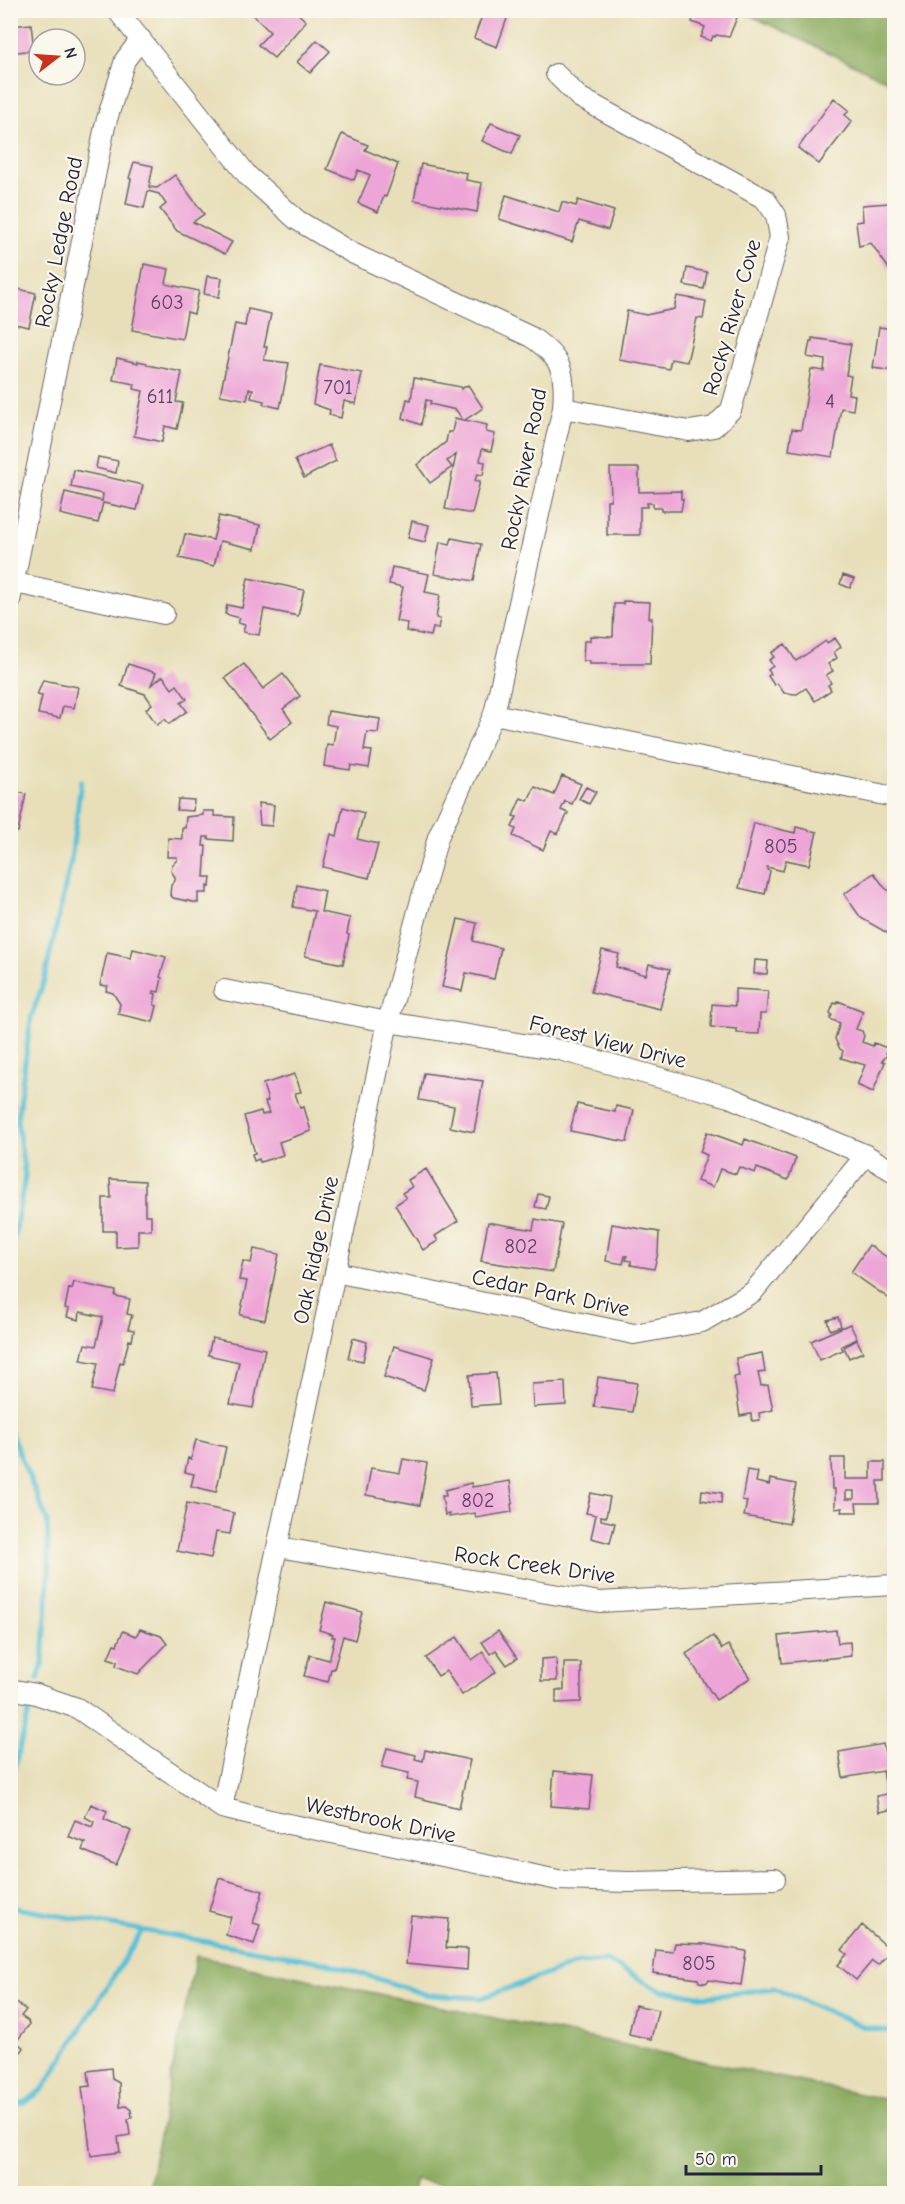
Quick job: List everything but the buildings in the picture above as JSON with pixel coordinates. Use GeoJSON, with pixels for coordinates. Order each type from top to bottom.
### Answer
{"type":"FeatureCollection","features":[{"type":"Feature","properties":{"kind":"street","name":"Rocky River Road"},"geometry":{"type":"LineString","coordinates":[[117,10],[248,176],[297,220],[352,253],[531,337],[547,348],[558,363],[565,384],[562,408],[494,714]]}},
{"type":"Feature","properties":{"kind":"street","name":"Rocky Ledge Road"},"geometry":{"type":"LineString","coordinates":[[13,592],[105,126],[125,60],[141,39]]}},
{"type":"Feature","properties":{"kind":"street","name":"Rocky River Cove"},"geometry":{"type":"LineString","coordinates":[[556,74],[579,97],[765,199],[776,215],[780,237],[731,410],[714,427],[689,431],[562,408]]}},
{"type":"Feature","properties":{"kind":"street"},"geometry":{"type":"LineString","coordinates":[[13,592],[164,614]]}},
{"type":"Feature","properties":{"kind":"street"},"geometry":{"type":"LineString","coordinates":[[494,714],[894,797]]}},
{"type":"Feature","properties":{"kind":"street","name":"Oak Ridge Drive"},"geometry":{"type":"LineString","coordinates":[[222,1808],[388,1022],[438,837],[494,714]]}},
{"type":"Feature","properties":{"kind":"street","name":"Forest View Drive"},"geometry":{"type":"LineString","coordinates":[[224,990],[388,1022],[560,1050],[729,1097],[866,1155],[894,1172]]}},
{"type":"Feature","properties":{"kind":"street","name":"Cedar Park Drive"},"geometry":{"type":"LineString","coordinates":[[334,1272],[634,1334],[702,1322],[753,1292],[866,1155]]}},
{"type":"Feature","properties":{"kind":"street","name":"Rock Creek Drive"},"geometry":{"type":"LineString","coordinates":[[278,1547],[600,1602],[894,1585]]}},
{"type":"Feature","properties":{"kind":"street","name":"Westbrook Drive"},"geometry":{"type":"LineString","coordinates":[[10,1689],[36,1694],[77,1708],[222,1808],[274,1821],[558,1880],[629,1882],[775,1879]]}},
{"type":"Feature","properties":{"kind":"green space"},"geometry":{"type":"Polygon","coordinates":[[[741,11],[894,11],[894,84],[741,11]]]}},
{"type":"Feature","properties":{"kind":"green space"},"geometry":{"type":"Polygon","coordinates":[[[196,1956],[894,2101],[894,2193],[495,2194],[416,2180],[412,2194],[147,2193],[196,1956]]]}},
{"type":"Feature","properties":{"kind":"waterway"},"geometry":{"type":"LineString","coordinates":[[10,1262],[25,1176],[17,1120],[31,1018],[44,981],[71,861],[81,781]]}},
{"type":"Feature","properties":{"kind":"waterway"},"geometry":{"type":"LineString","coordinates":[[10,1431],[47,1520],[49,1573],[43,1663],[38,1679]]}},
{"type":"Feature","properties":{"kind":"waterway"},"geometry":{"type":"LineString","coordinates":[[10,1784],[30,1708]]}},
{"type":"Feature","properties":{"kind":"waterway"},"geometry":{"type":"LineString","coordinates":[[10,1907],[328,1963],[428,1995],[481,1998],[579,1963],[607,1961],[660,1990],[707,1997],[774,1988],[864,2027],[894,2032]]}},
{"type":"Feature","properties":{"kind":"waterway"},"geometry":{"type":"LineString","coordinates":[[10,2106],[26,2102],[43,2089],[142,1931]]}}]}
